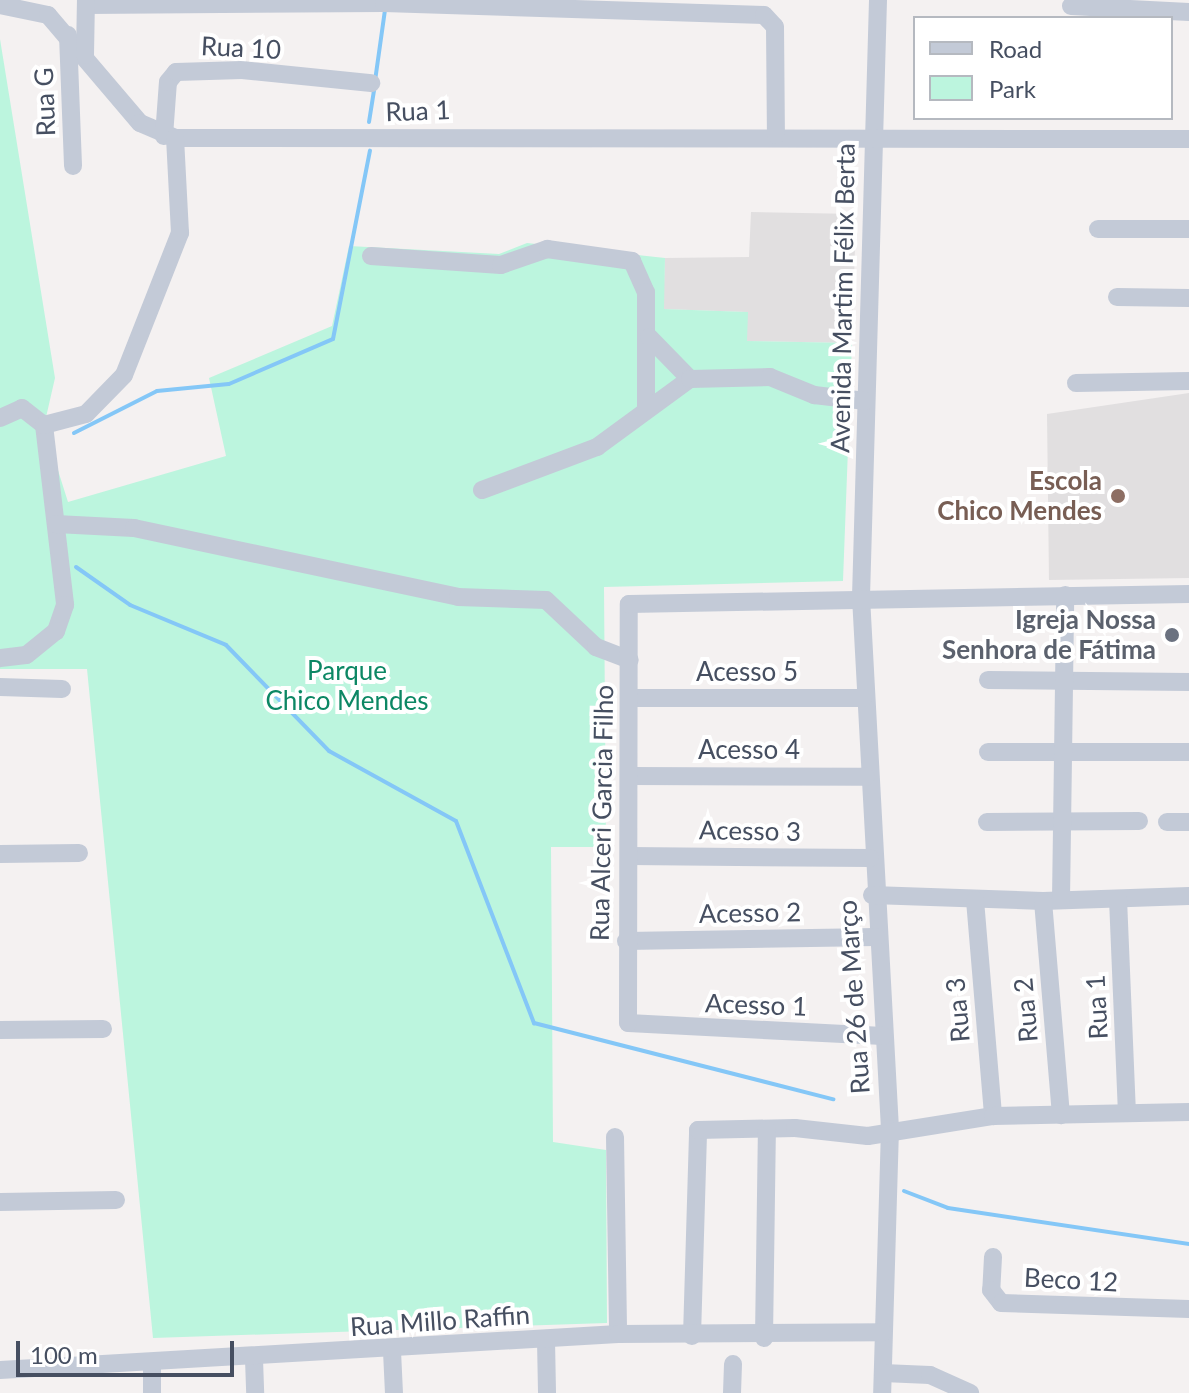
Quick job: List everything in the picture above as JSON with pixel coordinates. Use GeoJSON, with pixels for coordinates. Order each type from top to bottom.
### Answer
{"type":"FeatureCollection","features":[{"type":"Feature","properties":{"kind":"street","name":"Avenida Martim Félix Berta"},"geometry":{"type":"LineString","coordinates":[[861,597],[878,0]]}},
{"type":"Feature","properties":{"kind":"street"},"geometry":{"type":"LineString","coordinates":[[85,55],[86,2],[384,2],[692,8],[772,19],[776,135]]}},
{"type":"Feature","properties":{"kind":"street"},"geometry":{"type":"LineString","coordinates":[[0,5],[21,6],[48,15],[140,123],[169,137],[180,233],[124,375],[86,414],[44,425]]}},
{"type":"Feature","properties":{"kind":"street"},"geometry":{"type":"LineString","coordinates":[[1071,8],[1189,12]]}},
{"type":"Feature","properties":{"kind":"street","name":"Rua G"},"geometry":{"type":"LineString","coordinates":[[68,35],[73,166]]}},
{"type":"Feature","properties":{"kind":"street","name":"Rua 10"},"geometry":{"type":"LineString","coordinates":[[169,137],[168,82],[176,72],[242,70],[371,83]]}},
{"type":"Feature","properties":{"kind":"street"},"geometry":{"type":"LineString","coordinates":[[1071,120],[1071,137]]}},
{"type":"Feature","properties":{"kind":"street","name":"Rua 1"},"geometry":{"type":"LineString","coordinates":[[169,137],[776,135],[1189,139]]}},
{"type":"Feature","properties":{"kind":"street"},"geometry":{"type":"LineString","coordinates":[[1098,229],[1189,229]]}},
{"type":"Feature","properties":{"kind":"street"},"geometry":{"type":"LineString","coordinates":[[371,256],[501,265],[547,249],[632,261],[643,276],[649,337],[646,410]]}},
{"type":"Feature","properties":{"kind":"street"},"geometry":{"type":"LineString","coordinates":[[1117,297],[1189,298]]}},
{"type":"Feature","properties":{"kind":"street"},"geometry":{"type":"LineString","coordinates":[[649,337],[690,379]]}},
{"type":"Feature","properties":{"kind":"street"},"geometry":{"type":"LineString","coordinates":[[482,490],[597,447],[690,379],[770,377],[814,395],[866,401]]}},
{"type":"Feature","properties":{"kind":"street"},"geometry":{"type":"LineString","coordinates":[[1076,383],[1189,381]]}},
{"type":"Feature","properties":{"kind":"street"},"geometry":{"type":"LineString","coordinates":[[0,418],[22,408],[44,425],[65,605],[56,631],[26,655],[0,658]]}},
{"type":"Feature","properties":{"kind":"street"},"geometry":{"type":"LineString","coordinates":[[56,524],[134,528],[458,597],[546,600],[596,647],[630,660]]}},
{"type":"Feature","properties":{"kind":"street"},"geometry":{"type":"LineString","coordinates":[[861,597],[1189,594]]}},
{"type":"Feature","properties":{"kind":"street","name":"Rua 2"},"geometry":{"type":"LineString","coordinates":[[1061,1115],[1052,901],[1062,821],[1065,595]]}},
{"type":"Feature","properties":{"kind":"street","name":"Rua Alceri Garcia Filho"},"geometry":{"type":"LineString","coordinates":[[628,1023],[626,941],[631,776],[629,604],[861,597]]}},
{"type":"Feature","properties":{"kind":"street","name":"Rua 26 de Março"},"geometry":{"type":"LineString","coordinates":[[861,597],[872,895],[890,1129],[882,1393]]}},
{"type":"Feature","properties":{"kind":"street"},"geometry":{"type":"LineString","coordinates":[[988,680],[1189,682]]}},
{"type":"Feature","properties":{"kind":"street"},"geometry":{"type":"LineString","coordinates":[[0,687],[62,689]]}},
{"type":"Feature","properties":{"kind":"street","name":"Acesso 5"},"geometry":{"type":"LineString","coordinates":[[631,698],[863,698]]}},
{"type":"Feature","properties":{"kind":"street"},"geometry":{"type":"LineString","coordinates":[[988,752],[1189,752]]}},
{"type":"Feature","properties":{"kind":"street","name":"Acesso 4"},"geometry":{"type":"LineString","coordinates":[[631,776],[866,777]]}},
{"type":"Feature","properties":{"kind":"street"},"geometry":{"type":"LineString","coordinates":[[987,822],[1139,821]]}},
{"type":"Feature","properties":{"kind":"street"},"geometry":{"type":"LineString","coordinates":[[1167,822],[1189,822]]}},
{"type":"Feature","properties":{"kind":"street"},"geometry":{"type":"LineString","coordinates":[[0,854],[79,853]]}},
{"type":"Feature","properties":{"kind":"street","name":"Acesso 3"},"geometry":{"type":"LineString","coordinates":[[629,856],[870,858]]}},
{"type":"Feature","properties":{"kind":"street"},"geometry":{"type":"LineString","coordinates":[[872,895],[1052,901],[1189,896]]}},
{"type":"Feature","properties":{"kind":"street","name":"Rua 1"},"geometry":{"type":"LineString","coordinates":[[1118,899],[1127,1113]]}},
{"type":"Feature","properties":{"kind":"street","name":"Rua 3"},"geometry":{"type":"LineString","coordinates":[[975,900],[993,1116]]}},
{"type":"Feature","properties":{"kind":"street","name":"Acesso 2"},"geometry":{"type":"LineString","coordinates":[[626,941],[876,937]]}},
{"type":"Feature","properties":{"kind":"street","name":"Acesso 1"},"geometry":{"type":"LineString","coordinates":[[628,1023],[883,1036]]}},
{"type":"Feature","properties":{"kind":"street"},"geometry":{"type":"LineString","coordinates":[[0,1030],[103,1029]]}},
{"type":"Feature","properties":{"kind":"street"},"geometry":{"type":"LineString","coordinates":[[692,1336],[693,1137],[701,1129],[868,1136],[890,1129],[993,1116],[1189,1112]]}},
{"type":"Feature","properties":{"kind":"street"},"geometry":{"type":"LineString","coordinates":[[764,1338],[767,1130]]}},
{"type":"Feature","properties":{"kind":"street"},"geometry":{"type":"LineString","coordinates":[[615,1137],[618,1334]]}},
{"type":"Feature","properties":{"kind":"street"},"geometry":{"type":"LineString","coordinates":[[0,1202],[116,1200]]}},
{"type":"Feature","properties":{"kind":"street","name":"Beco 12"},"geometry":{"type":"LineString","coordinates":[[993,1257],[991,1290],[1001,1303],[1189,1309]]}},
{"type":"Feature","properties":{"kind":"street","name":"Rua Millo Raffin"},"geometry":{"type":"LineString","coordinates":[[0,1370],[152,1365],[618,1334],[764,1338],[883,1332]]}},
{"type":"Feature","properties":{"kind":"street"},"geometry":{"type":"LineString","coordinates":[[546,1340],[547,1393]]}},
{"type":"Feature","properties":{"kind":"street"},"geometry":{"type":"LineString","coordinates":[[392,1351],[394,1393]]}},
{"type":"Feature","properties":{"kind":"street"},"geometry":{"type":"LineString","coordinates":[[254,1359],[255,1393]]}},
{"type":"Feature","properties":{"kind":"street"},"geometry":{"type":"LineString","coordinates":[[732,1393],[733,1364]]}},
{"type":"Feature","properties":{"kind":"street"},"geometry":{"type":"LineString","coordinates":[[152,1365],[152,1393]]}},
{"type":"Feature","properties":{"kind":"street"},"geometry":{"type":"LineString","coordinates":[[883,1373],[930,1375],[970,1393]]}},
{"type":"Feature","properties":{"kind":"shaded area"},"geometry":{"type":"Polygon","coordinates":[[[751,212],[856,214],[852,343],[747,341],[747,312],[663,309],[665,258],[749,257],[751,212]]]}},
{"type":"Feature","properties":{"kind":"shaded area","name":"Escola Chico Mendes"},"geometry":{"type":"Polygon","coordinates":[[[1189,393],[1189,578],[1049,580],[1047,414],[1189,393]]]}},
{"type":"Feature","properties":{"kind":"green space","name":"Parque Chico Mendes"},"geometry":{"type":"Polygon","coordinates":[[[0,39],[55,378],[44,426],[68,502],[226,456],[209,378],[332,326],[349,246],[499,254],[527,243],[665,258],[664,309],[748,312],[747,341],[852,343],[843,581],[604,587],[606,847],[551,847],[553,1142],[606,1150],[607,1323],[153,1338],[87,669],[0,669],[0,39]]]}},
{"type":"Feature","properties":{"kind":"waterway"},"geometry":{"type":"LineString","coordinates":[[375,81],[385,10]]}},
{"type":"Feature","properties":{"kind":"waterway"},"geometry":{"type":"LineString","coordinates":[[369,122],[374,90]]}},
{"type":"Feature","properties":{"kind":"waterway"},"geometry":{"type":"LineString","coordinates":[[74,433],[157,391],[229,384],[333,339],[370,151]]}},
{"type":"Feature","properties":{"kind":"waterway"},"geometry":{"type":"LineString","coordinates":[[76,567],[130,605],[226,645],[329,751],[456,821],[534,1023],[833,1099]]}},
{"type":"Feature","properties":{"kind":"waterway"},"geometry":{"type":"LineString","coordinates":[[904,1191],[948,1208],[1189,1244]]}},
{"type":"Feature","properties":{"kind":"place","name":"Escola Chico Mendes"},"geometry":{"type":"Point","coordinates":[1118,496]}},
{"type":"Feature","properties":{"kind":"place","name":"Igreja Nossa Senhora de Fátima"},"geometry":{"type":"Point","coordinates":[1172,635]}}]}
